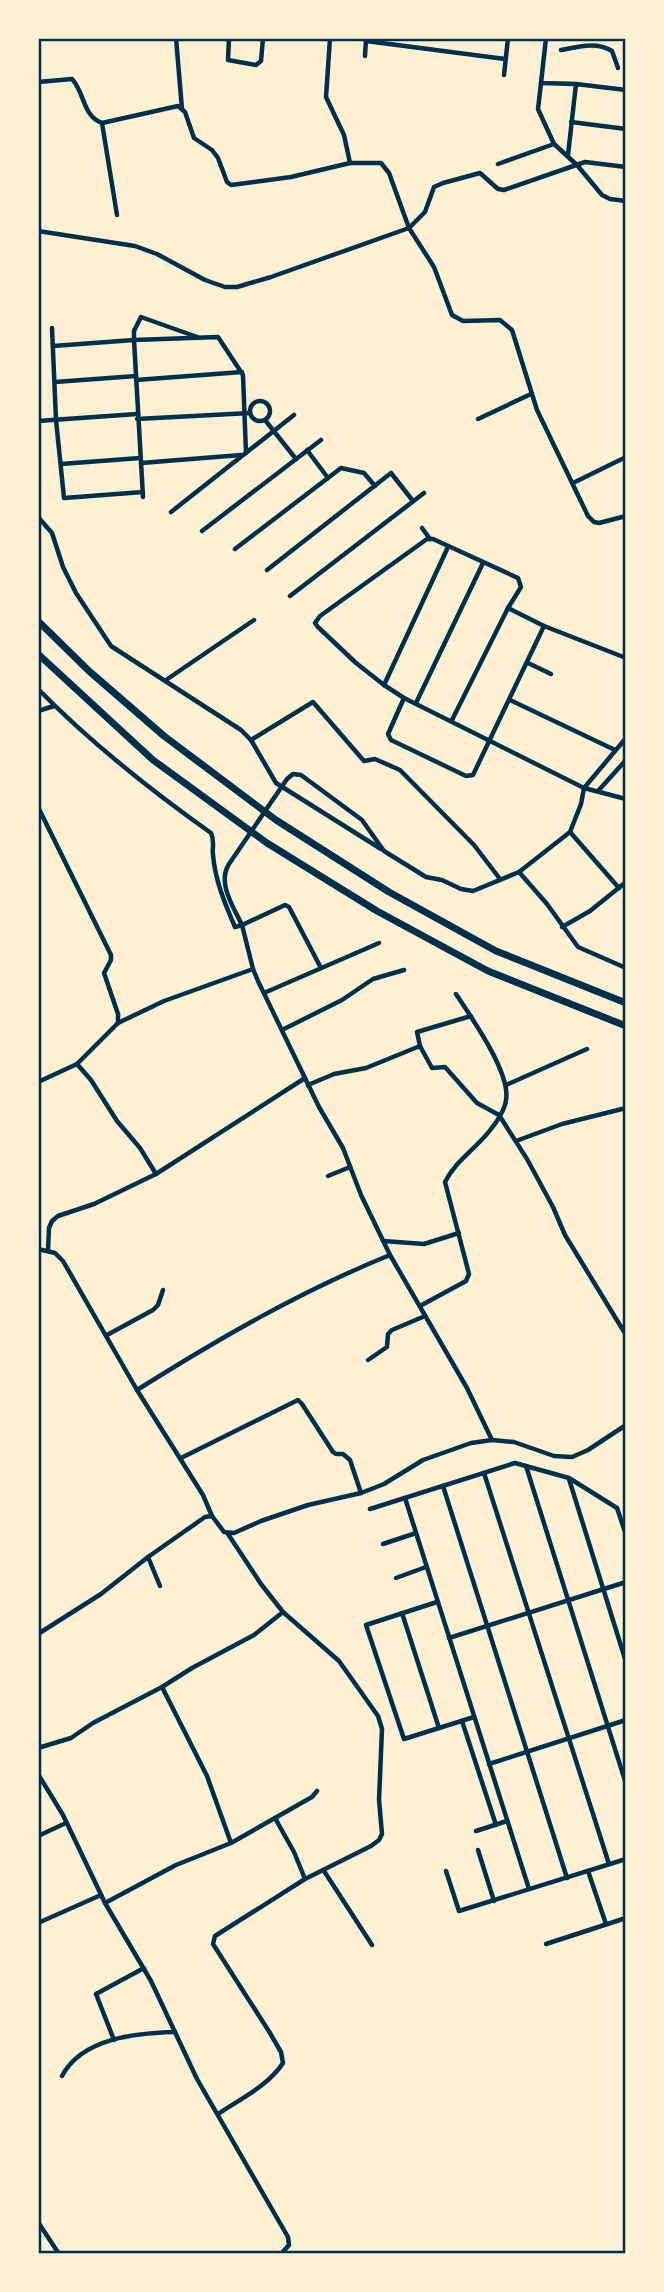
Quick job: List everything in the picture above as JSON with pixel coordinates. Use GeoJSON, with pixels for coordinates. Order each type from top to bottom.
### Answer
{"type":"FeatureCollection","features":[{"type":"Feature","properties":{"kind":"highway"},"geometry":{"type":"LineString","coordinates":[[38,621],[89,671],[164,736],[276,820],[389,892],[496,951],[625,1003]]}},
{"type":"Feature","properties":{"kind":"highway"},"geometry":{"type":"LineString","coordinates":[[38,654],[153,760],[267,843],[377,911],[488,971],[625,1026]]}},
{"type":"Feature","properties":{"kind":"street"},"geometry":{"type":"LineString","coordinates":[[176,38],[182,108],[194,138],[215,153],[227,182],[231,185],[291,177],[350,163],[378,162],[386,168],[409,228],[429,257],[445,301],[456,318],[463,321],[493,318],[509,324],[537,410],[588,516],[594,522],[625,516]]}},
{"type":"Feature","properties":{"kind":"street"},"geometry":{"type":"LineString","coordinates":[[229,38],[228,60],[256,65],[261,61],[263,38]]}},
{"type":"Feature","properties":{"kind":"street"},"geometry":{"type":"LineString","coordinates":[[330,38],[326,97],[344,135],[350,163]]}},
{"type":"Feature","properties":{"kind":"street"},"geometry":{"type":"LineString","coordinates":[[504,75],[508,38]]}},
{"type":"Feature","properties":{"kind":"street"},"geometry":{"type":"LineString","coordinates":[[546,38],[538,109],[554,144],[577,164],[602,195],[625,201]]}},
{"type":"Feature","properties":{"kind":"street"},"geometry":{"type":"LineString","coordinates":[[592,45],[594,38]]}},
{"type":"Feature","properties":{"kind":"street"},"geometry":{"type":"LineString","coordinates":[[365,56],[366,40],[505,59]]}},
{"type":"Feature","properties":{"kind":"street"},"geometry":{"type":"LineString","coordinates":[[561,50],[603,46],[612,51],[618,68]]}},
{"type":"Feature","properties":{"kind":"street"},"geometry":{"type":"LineString","coordinates":[[38,82],[72,79],[79,88],[88,112],[95,120],[102,122],[174,106],[182,108]]}},
{"type":"Feature","properties":{"kind":"street"},"geometry":{"type":"LineString","coordinates":[[541,83],[625,90]]}},
{"type":"Feature","properties":{"kind":"street"},"geometry":{"type":"LineString","coordinates":[[568,156],[576,84]]}},
{"type":"Feature","properties":{"kind":"street"},"geometry":{"type":"LineString","coordinates":[[571,121],[625,129]]}},
{"type":"Feature","properties":{"kind":"street"},"geometry":{"type":"LineString","coordinates":[[102,122],[117,215]]}},
{"type":"Feature","properties":{"kind":"street"},"geometry":{"type":"LineString","coordinates":[[498,164],[554,144]]}},
{"type":"Feature","properties":{"kind":"street"},"geometry":{"type":"LineString","coordinates":[[38,231],[135,246],[157,254],[205,280],[225,287],[237,287],[409,228],[425,212],[436,185],[480,173],[498,189],[504,190],[577,164],[589,162],[625,167]]}},
{"type":"Feature","properties":{"kind":"street"},"geometry":{"type":"LineString","coordinates":[[52,328],[56,420],[64,498],[143,495],[134,340],[134,331],[141,317],[201,338]]}},
{"type":"Feature","properties":{"kind":"street"},"geometry":{"type":"LineString","coordinates":[[53,346],[218,337],[242,372],[248,413],[245,454]]}},
{"type":"Feature","properties":{"kind":"street"},"geometry":{"type":"LineString","coordinates":[[55,382],[242,372]]}},
{"type":"Feature","properties":{"kind":"street"},"geometry":{"type":"LineString","coordinates":[[478,419],[531,394]]}},
{"type":"Feature","properties":{"kind":"street"},"geometry":{"type":"LineString","coordinates":[[38,421],[248,413],[259,421],[270,415],[271,409],[262,400],[251,406],[248,413]]}},
{"type":"Feature","properties":{"kind":"street"},"geometry":{"type":"LineString","coordinates":[[171,512],[294,415]]}},
{"type":"Feature","properties":{"kind":"street"},"geometry":{"type":"LineString","coordinates":[[265,420],[296,459]]}},
{"type":"Feature","properties":{"kind":"street"},"geometry":{"type":"LineString","coordinates":[[202,531],[321,440]]}},
{"type":"Feature","properties":{"kind":"street"},"geometry":{"type":"LineString","coordinates":[[307,450],[328,478]]}},
{"type":"Feature","properties":{"kind":"street"},"geometry":{"type":"LineString","coordinates":[[60,464],[245,454]]}},
{"type":"Feature","properties":{"kind":"street"},"geometry":{"type":"LineString","coordinates":[[573,483],[625,457]]}},
{"type":"Feature","properties":{"kind":"street"},"geometry":{"type":"LineString","coordinates":[[234,550],[341,468],[364,473],[375,486]]}},
{"type":"Feature","properties":{"kind":"street"},"geometry":{"type":"LineString","coordinates":[[267,570],[391,474],[413,501]]}},
{"type":"Feature","properties":{"kind":"street"},"geometry":{"type":"LineString","coordinates":[[290,596],[424,493]]}},
{"type":"Feature","properties":{"kind":"street"},"geometry":{"type":"LineString","coordinates":[[38,517],[52,533],[63,567],[76,593],[111,646],[241,730],[251,740],[276,783],[426,877],[473,891],[519,872],[569,832],[581,804],[584,788],[625,738]]}},
{"type":"Feature","properties":{"kind":"street"},"geometry":{"type":"LineString","coordinates":[[422,528],[430,539],[520,581],[522,587],[508,608],[452,720]]}},
{"type":"Feature","properties":{"kind":"street"},"geometry":{"type":"LineString","coordinates":[[430,539],[416,545],[330,608],[315,623],[355,663],[404,698],[584,788],[625,799]]}},
{"type":"Feature","properties":{"kind":"street"},"geometry":{"type":"LineString","coordinates":[[384,685],[448,547]]}},
{"type":"Feature","properties":{"kind":"street"},"geometry":{"type":"LineString","coordinates":[[416,703],[483,564]]}},
{"type":"Feature","properties":{"kind":"street"},"geometry":{"type":"LineString","coordinates":[[508,608],[544,626],[625,658]]}},
{"type":"Feature","properties":{"kind":"street"},"geometry":{"type":"LineString","coordinates":[[166,680],[254,620]]}},
{"type":"Feature","properties":{"kind":"street"},"geometry":{"type":"LineString","coordinates":[[404,698],[388,734],[395,742],[470,776],[476,773],[544,626]]}},
{"type":"Feature","properties":{"kind":"street"},"geometry":{"type":"LineString","coordinates":[[528,663],[551,674]]}},
{"type":"Feature","properties":{"kind":"street"},"geometry":{"type":"LineString","coordinates":[[38,689],[98,747],[153,792],[211,833],[214,840],[212,854],[221,894],[235,927],[288,906],[321,968]]}},
{"type":"Feature","properties":{"kind":"street"},"geometry":{"type":"LineString","coordinates":[[510,700],[615,750]]}},
{"type":"Feature","properties":{"kind":"street"},"geometry":{"type":"LineString","coordinates":[[251,740],[313,702],[365,761],[375,759],[401,770],[474,845],[500,879]]}},
{"type":"Feature","properties":{"kind":"street"},"geometry":{"type":"LineString","coordinates":[[38,711],[54,705]]}},
{"type":"Feature","properties":{"kind":"street"},"geometry":{"type":"LineString","coordinates":[[598,791],[625,760]]}},
{"type":"Feature","properties":{"kind":"street"},"geometry":{"type":"LineString","coordinates":[[384,851],[362,820],[301,775],[293,774],[229,864],[223,878],[242,925],[253,969],[308,1085],[343,1149],[390,1255],[467,1388],[492,1440]]}},
{"type":"Feature","properties":{"kind":"street"},"geometry":{"type":"LineString","coordinates":[[38,807],[111,955],[104,974],[118,1014],[118,1023]]}},
{"type":"Feature","properties":{"kind":"street"},"geometry":{"type":"LineString","coordinates":[[569,832],[619,888]]}},
{"type":"Feature","properties":{"kind":"street"},"geometry":{"type":"LineString","coordinates":[[519,872],[547,904],[578,947],[625,968]]}},
{"type":"Feature","properties":{"kind":"street"},"geometry":{"type":"LineString","coordinates":[[562,927],[590,911],[625,882]]}},
{"type":"Feature","properties":{"kind":"street"},"geometry":{"type":"LineString","coordinates":[[264,993],[379,943]]}},
{"type":"Feature","properties":{"kind":"street"},"geometry":{"type":"LineString","coordinates":[[38,1082],[77,1064],[118,1023],[164,1001],[253,969]]}},
{"type":"Feature","properties":{"kind":"street"},"geometry":{"type":"LineString","coordinates":[[282,1030],[342,1000],[353,990],[373,979],[404,970]]}},
{"type":"Feature","properties":{"kind":"street"},"geometry":{"type":"LineString","coordinates":[[420,1306],[466,1281],[470,1273],[446,1182],[450,1171],[491,1129],[506,1102],[506,1085],[484,1037],[456,994]]}},
{"type":"Feature","properties":{"kind":"street"},"geometry":{"type":"LineString","coordinates":[[471,1016],[417,1032],[420,1046],[432,1068],[445,1067],[477,1103],[499,1115],[554,1207],[565,1235],[625,1335]]}},
{"type":"Feature","properties":{"kind":"street"},"geometry":{"type":"LineString","coordinates":[[308,1085],[334,1074],[366,1068],[420,1046]]}},
{"type":"Feature","properties":{"kind":"street"},"geometry":{"type":"LineString","coordinates":[[506,1085],[587,1049]]}},
{"type":"Feature","properties":{"kind":"street"},"geometry":{"type":"LineString","coordinates":[[77,1064],[91,1080],[117,1121],[140,1148],[156,1174]]}},
{"type":"Feature","properties":{"kind":"street"},"geometry":{"type":"LineString","coordinates":[[48,1251],[48,1228],[58,1216],[94,1204],[156,1174],[305,1078]]}},
{"type":"Feature","properties":{"kind":"street"},"geometry":{"type":"LineString","coordinates":[[516,1141],[562,1124],[625,1108]]}},
{"type":"Feature","properties":{"kind":"street"},"geometry":{"type":"LineString","coordinates":[[328,1176],[350,1167]]}},
{"type":"Feature","properties":{"kind":"street"},"geometry":{"type":"LineString","coordinates":[[383,1241],[424,1244],[459,1233]]}},
{"type":"Feature","properties":{"kind":"street"},"geometry":{"type":"LineString","coordinates":[[38,1249],[55,1253],[63,1261],[137,1390],[203,1495],[212,1516],[228,1534],[283,1612],[339,1661],[378,1716],[382,1729],[379,1791],[382,1834],[379,1840],[305,1879],[215,1936],[212,1944],[270,2033],[281,2052],[283,2063],[261,2086],[218,2114]]}},
{"type":"Feature","properties":{"kind":"street"},"geometry":{"type":"LineString","coordinates":[[137,1390],[209,1344],[302,1294],[390,1255]]}},
{"type":"Feature","properties":{"kind":"street"},"geometry":{"type":"LineString","coordinates":[[107,1335],[153,1310],[158,1305],[163,1290]]}},
{"type":"Feature","properties":{"kind":"street"},"geometry":{"type":"LineString","coordinates":[[368,1360],[387,1347],[388,1334],[392,1330],[425,1316]]}},
{"type":"Feature","properties":{"kind":"street"},"geometry":{"type":"LineString","coordinates":[[181,1458],[298,1400],[333,1452],[343,1454],[350,1460],[361,1493]]}},
{"type":"Feature","properties":{"kind":"street"},"geometry":{"type":"LineString","coordinates":[[228,1534],[308,1505],[361,1493],[384,1484],[423,1460],[456,1447],[492,1440],[513,1442],[554,1456],[572,1457],[588,1450],[625,1424]]}},
{"type":"Feature","properties":{"kind":"street"},"geometry":{"type":"LineString","coordinates":[[370,1509],[515,1464],[569,1478],[617,1508],[625,1535]]}},
{"type":"Feature","properties":{"kind":"street"},"geometry":{"type":"LineString","coordinates":[[526,1466],[625,1784]]}},
{"type":"Feature","properties":{"kind":"street"},"geometry":{"type":"LineString","coordinates":[[484,1473],[609,1864]]}},
{"type":"Feature","properties":{"kind":"street"},"geometry":{"type":"LineString","coordinates":[[569,1478],[625,1662]]}},
{"type":"Feature","properties":{"kind":"street"},"geometry":{"type":"LineString","coordinates":[[443,1486],[567,1878]]}},
{"type":"Feature","properties":{"kind":"street"},"geometry":{"type":"LineString","coordinates":[[405,1498],[529,1889]]}},
{"type":"Feature","properties":{"kind":"street"},"geometry":{"type":"LineString","coordinates":[[38,1634],[101,1594],[205,1517],[212,1516]]}},
{"type":"Feature","properties":{"kind":"street"},"geometry":{"type":"LineString","coordinates":[[383,1544],[416,1533]]}},
{"type":"Feature","properties":{"kind":"street"},"geometry":{"type":"LineString","coordinates":[[148,1557],[160,1586]]}},
{"type":"Feature","properties":{"kind":"street"},"geometry":{"type":"LineString","coordinates":[[396,1578],[426,1567]]}},
{"type":"Feature","properties":{"kind":"street"},"geometry":{"type":"LineString","coordinates":[[449,1638],[625,1582]]}},
{"type":"Feature","properties":{"kind":"street"},"geometry":{"type":"LineString","coordinates":[[438,1602],[366,1625],[404,1740],[474,1717]]}},
{"type":"Feature","properties":{"kind":"street"},"geometry":{"type":"LineString","coordinates":[[38,1748],[71,1738],[93,1723],[254,1635],[283,1612]]}},
{"type":"Feature","properties":{"kind":"street"},"geometry":{"type":"LineString","coordinates":[[402,1613],[439,1728]]}},
{"type":"Feature","properties":{"kind":"street"},"geometry":{"type":"LineString","coordinates":[[162,1687],[207,1776],[231,1843]]}},
{"type":"Feature","properties":{"kind":"street"},"geometry":{"type":"LineString","coordinates":[[489,1764],[625,1720]]}},
{"type":"Feature","properties":{"kind":"street"},"geometry":{"type":"LineString","coordinates":[[462,1721],[496,1825]]}},
{"type":"Feature","properties":{"kind":"street"},"geometry":{"type":"LineString","coordinates":[[38,1774],[66,1823],[105,1903],[144,1968],[197,2078],[288,2237],[289,2245],[281,2253]]}},
{"type":"Feature","properties":{"kind":"street"},"geometry":{"type":"LineString","coordinates":[[105,1903],[176,1865],[231,1843],[312,1797],[317,1791]]}},
{"type":"Feature","properties":{"kind":"street"},"geometry":{"type":"LineString","coordinates":[[275,1818],[305,1879]]}},
{"type":"Feature","properties":{"kind":"street"},"geometry":{"type":"LineString","coordinates":[[476,1831],[507,1821]]}},
{"type":"Feature","properties":{"kind":"street"},"geometry":{"type":"LineString","coordinates":[[38,1836],[66,1823]]}},
{"type":"Feature","properties":{"kind":"street"},"geometry":{"type":"LineString","coordinates":[[478,1850],[494,1900]]}},
{"type":"Feature","properties":{"kind":"street"},"geometry":{"type":"LineString","coordinates":[[446,1871],[460,1911],[625,1859]]}},
{"type":"Feature","properties":{"kind":"street"},"geometry":{"type":"LineString","coordinates":[[324,1871],[372,1945]]}},
{"type":"Feature","properties":{"kind":"street"},"geometry":{"type":"LineString","coordinates":[[588,1871],[606,1924]]}},
{"type":"Feature","properties":{"kind":"street"},"geometry":{"type":"LineString","coordinates":[[38,1923],[77,1908],[101,1895]]}},
{"type":"Feature","properties":{"kind":"street"},"geometry":{"type":"LineString","coordinates":[[546,1944],[625,1918]]}},
{"type":"Feature","properties":{"kind":"street"},"geometry":{"type":"LineString","coordinates":[[114,2040],[96,1994],[144,1968]]}},
{"type":"Feature","properties":{"kind":"street"},"geometry":{"type":"LineString","coordinates":[[62,2076],[74,2059],[114,2040],[175,2032]]}},
{"type":"Feature","properties":{"kind":"street"},"geometry":{"type":"LineString","coordinates":[[38,2222],[59,2253]]}}]}
